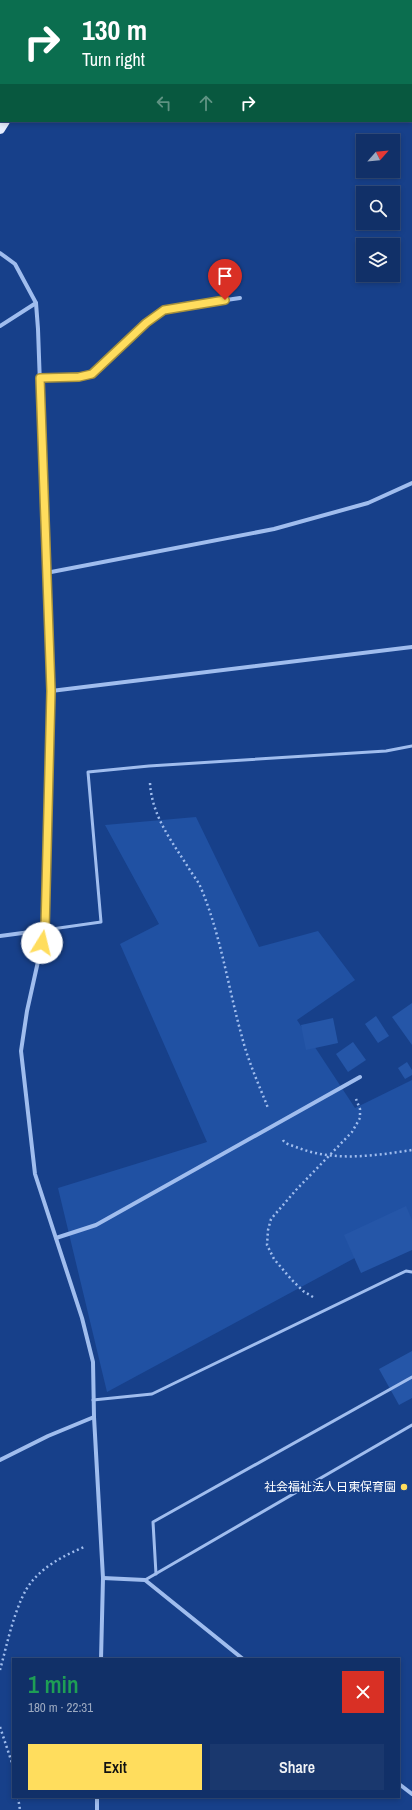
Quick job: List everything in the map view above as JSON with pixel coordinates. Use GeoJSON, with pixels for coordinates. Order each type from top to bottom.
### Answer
{"type":"FeatureCollection","features":[{"type":"Feature","properties":{"kind":"street"},"geometry":{"type":"LineString","coordinates":[[0,253],[15,264],[36,303],[51,691],[45,930],[27,1011],[21,1051],[35,1174],[82,1318],[93,1362],[93,1400],[103,1578],[101,1658]]}},
{"type":"Feature","properties":{"kind":"street"},"geometry":{"type":"LineString","coordinates":[[40,378],[79,377],[92,374],[146,323],[164,310],[240,298]]}},
{"type":"Feature","properties":{"kind":"street"},"geometry":{"type":"LineString","coordinates":[[0,326],[36,303]]}},
{"type":"Feature","properties":{"kind":"street"},"geometry":{"type":"LineString","coordinates":[[46,573],[274,529],[368,503],[412,483]]}},
{"type":"Feature","properties":{"kind":"street"},"geometry":{"type":"LineString","coordinates":[[51,691],[412,647]]}},
{"type":"Feature","properties":{"kind":"street"},"geometry":{"type":"LineString","coordinates":[[0,936],[45,930]]}},
{"type":"Feature","properties":{"kind":"street"},"geometry":{"type":"LineString","coordinates":[[56,1238],[96,1225],[360,1077]]}},
{"type":"Feature","properties":{"kind":"street"},"geometry":{"type":"LineString","coordinates":[[0,1460],[48,1436],[94,1417]]}},
{"type":"Feature","properties":{"kind":"street"},"geometry":{"type":"LineString","coordinates":[[103,1578],[145,1580],[242,1658]]}},
{"type":"Feature","properties":{"kind":"street"},"geometry":{"type":"LineString","coordinates":[[400,1785],[412,1794]]}},
{"type":"Feature","properties":{"kind":"street"},"geometry":{"type":"LineString","coordinates":[[96,1810],[97,1798]]}},
{"type":"Feature","properties":{"kind":"lane"},"geometry":{"type":"LineString","coordinates":[[45,930],[101,922],[88,772],[149,766],[386,751],[412,746]]}},
{"type":"Feature","properties":{"kind":"lane"},"geometry":{"type":"LineString","coordinates":[[93,1400],[152,1394],[406,1271],[412,1272]]}},
{"type":"Feature","properties":{"kind":"lane"},"geometry":{"type":"LineString","coordinates":[[156,1574],[154,1522],[412,1377]]}},
{"type":"Feature","properties":{"kind":"lane"},"geometry":{"type":"LineString","coordinates":[[145,1580],[412,1425]]}},
{"type":"Feature","properties":{"kind":"path"},"geometry":{"type":"LineString","coordinates":[[149,766],[151,798],[155,811],[168,839],[200,886],[208,906],[223,954],[242,1038],[275,1125],[284,1142],[302,1150],[342,1157],[378,1156],[412,1150]]}},
{"type":"Feature","properties":{"kind":"path"},"geometry":{"type":"LineString","coordinates":[[330,1308],[303,1291],[274,1259],[267,1245],[268,1230],[272,1219],[296,1190],[352,1132],[360,1118],[360,1109],[347,1084]]}},
{"type":"Feature","properties":{"kind":"path"},"geometry":{"type":"LineString","coordinates":[[0,1670],[20,1601],[32,1581],[56,1561],[69,1553],[101,1539]]}},
{"type":"Feature","properties":{"kind":"path"},"geometry":{"type":"LineString","coordinates":[[0,1727],[12,1763]]}},
{"type":"Feature","properties":{"kind":"path"},"geometry":{"type":"LineString","coordinates":[[18,1798],[20,1810]]}},
{"type":"Feature","properties":{"kind":"shaded area"},"geometry":{"type":"Polygon","coordinates":[[[196,817],[259,947],[318,931],[355,980],[297,1020],[355,1108],[412,1080],[412,1227],[107,1392],[58,1188],[207,1142],[120,944],[159,924],[105,825],[196,817]]]}},
{"type":"Feature","properties":{"kind":"building"},"geometry":{"type":"Polygon","coordinates":[[[412,1003],[412,1045],[392,1017],[412,1003]]]}},
{"type":"Feature","properties":{"kind":"building"},"geometry":{"type":"Polygon","coordinates":[[[376,1016],[389,1036],[378,1043],[365,1024],[376,1016]]]}},
{"type":"Feature","properties":{"kind":"building"},"geometry":{"type":"Polygon","coordinates":[[[333,1018],[338,1043],[306,1050],[301,1025],[333,1018]]]}},
{"type":"Feature","properties":{"kind":"building"},"geometry":{"type":"Polygon","coordinates":[[[353,1042],[366,1060],[348,1072],[336,1054],[353,1042]]]}},
{"type":"Feature","properties":{"kind":"building"},"geometry":{"type":"Polygon","coordinates":[[[407,1062],[412,1070],[412,1075],[405,1079],[398,1068],[407,1062]]]}},
{"type":"Feature","properties":{"kind":"building"},"geometry":{"type":"Polygon","coordinates":[[[406,1206],[412,1220],[412,1250],[361,1273],[344,1235],[406,1206]]]}},
{"type":"Feature","properties":{"kind":"building"},"geometry":{"type":"Polygon","coordinates":[[[412,1351],[412,1398],[399,1405],[379,1369],[412,1351]]]}},
{"type":"Feature","properties":{"kind":"place","name":"社会福祉法人日東保育園"},"geometry":{"type":"Point","coordinates":[404,1487]}},
{"type":"Feature","properties":{"kind":"route"},"geometry":{"type":"LineString","coordinates":[[42,943],[45,930],[51,691],[40,378],[79,377],[92,374],[146,323],[164,310],[225,300]]}}]}
